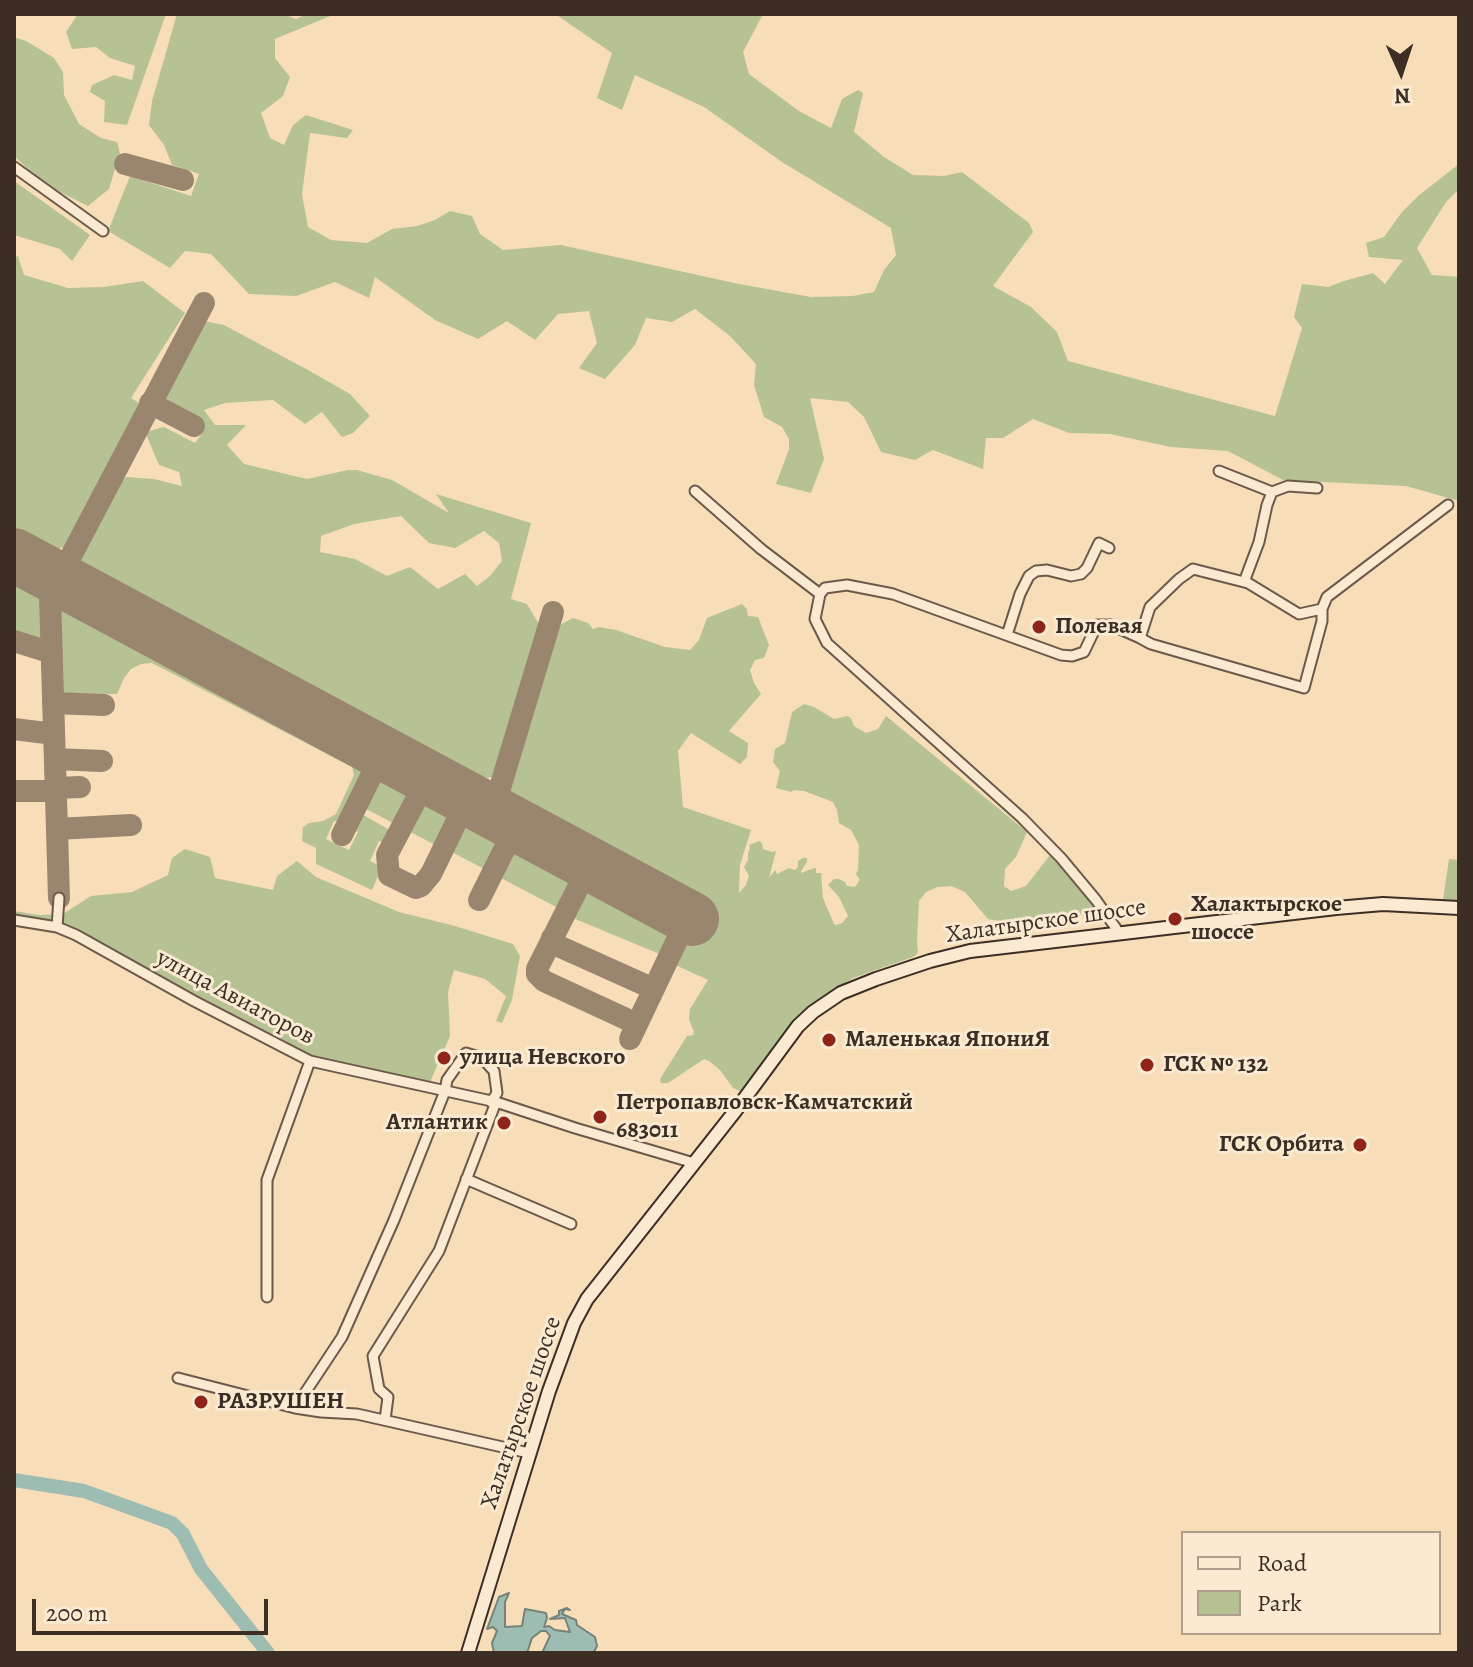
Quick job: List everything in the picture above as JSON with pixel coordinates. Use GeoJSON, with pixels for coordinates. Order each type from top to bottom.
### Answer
{"type":"FeatureCollection","features":[{"type":"Feature","properties":{"kind":"street"},"geometry":{"type":"LineString","coordinates":[[14,167],[103,231]]}},
{"type":"Feature","properties":{"kind":"street"},"geometry":{"type":"LineString","coordinates":[[1219,471],[1272,492],[1288,486],[1317,488]]}},
{"type":"Feature","properties":{"kind":"street"},"geometry":{"type":"LineString","coordinates":[[695,491],[761,549],[820,594]]}},
{"type":"Feature","properties":{"kind":"street"},"geometry":{"type":"LineString","coordinates":[[1244,582],[1259,542],[1272,492]]}},
{"type":"Feature","properties":{"kind":"street"},"geometry":{"type":"LineString","coordinates":[[1120,934],[1079,879],[1022,818],[827,643],[815,619],[820,594],[825,588],[847,585],[893,594],[1061,655],[1072,656],[1084,652],[1097,625],[1111,625],[1151,644],[1304,688],[1327,597],[1448,505]]}},
{"type":"Feature","properties":{"kind":"street"},"geometry":{"type":"LineString","coordinates":[[1007,635],[1029,576],[1036,571],[1047,570],[1071,576],[1081,574],[1099,543],[1109,548]]}},
{"type":"Feature","properties":{"kind":"street"},"geometry":{"type":"LineString","coordinates":[[1140,638],[1150,607],[1193,569],[1244,582],[1299,614],[1322,609]]}},
{"type":"Feature","properties":{"kind":"street"},"geometry":{"type":"LineString","coordinates":[[57,927],[59,898]]}},
{"type":"Feature","properties":{"kind":"street","name":"Халатырское шоссе"},"geometry":{"type":"LineString","coordinates":[[468,1653],[529,1453],[574,1323],[587,1299],[798,1026],[813,1012],[841,993],[903,970],[970,951],[1383,904],[1459,908]]}},
{"type":"Feature","properties":{"kind":"street","name":"улица Авиаторов"},"geometry":{"type":"LineString","coordinates":[[14,920],[57,927],[76,935],[310,1061],[445,1091]]}},
{"type":"Feature","properties":{"kind":"street"},"geometry":{"type":"LineString","coordinates":[[295,1408],[342,1337],[394,1220],[447,1080],[466,1053],[482,1058],[494,1071],[497,1093],[439,1251],[373,1356],[379,1389],[388,1397],[385,1420]]}},
{"type":"Feature","properties":{"kind":"street"},"geometry":{"type":"LineString","coordinates":[[267,1297],[267,1180],[310,1061]]}},
{"type":"Feature","properties":{"kind":"street"},"geometry":{"type":"LineString","coordinates":[[445,1091],[494,1102],[694,1163]]}},
{"type":"Feature","properties":{"kind":"street"},"geometry":{"type":"LineString","coordinates":[[466,1179],[571,1224]]}},
{"type":"Feature","properties":{"kind":"street"},"geometry":{"type":"LineString","coordinates":[[178,1378],[295,1408],[357,1414],[529,1453]]}},
{"type":"Feature","properties":{"kind":"green space"},"geometry":{"type":"Polygon","coordinates":[[[78,14],[166,14],[127,125],[104,122],[105,101],[90,92],[92,85],[114,75],[132,80],[135,66],[110,58],[96,47],[72,49],[66,32],[78,14]]]}},
{"type":"Feature","properties":{"kind":"green space"},"geometry":{"type":"Polygon","coordinates":[[[177,14],[283,14],[296,19],[306,14],[335,14],[275,39],[275,58],[290,77],[283,96],[261,113],[270,138],[284,145],[293,125],[306,115],[353,130],[347,138],[310,133],[302,194],[308,227],[331,240],[367,243],[392,229],[417,226],[450,211],[472,216],[480,234],[503,250],[561,245],[811,297],[874,292],[884,270],[896,255],[891,228],[782,162],[704,107],[635,75],[622,110],[597,98],[612,53],[555,14],[763,14],[743,52],[749,74],[799,111],[831,128],[842,99],[858,90],[863,93],[854,132],[884,157],[913,175],[944,176],[962,172],[1029,223],[1033,232],[993,286],[1031,307],[1057,332],[1068,361],[1275,416],[1302,328],[1294,317],[1302,284],[1328,287],[1373,273],[1385,284],[1403,260],[1369,257],[1366,243],[1384,237],[1418,196],[1459,164],[1459,189],[1446,202],[1417,248],[1432,275],[1459,277],[1459,501],[1406,486],[1283,480],[1228,451],[1171,447],[1110,434],[1069,433],[1033,419],[1003,438],[986,438],[983,469],[933,450],[915,460],[881,452],[864,417],[848,402],[810,398],[824,459],[811,493],[776,484],[789,449],[789,439],[782,427],[764,417],[754,385],[756,364],[730,336],[695,309],[672,322],[646,318],[635,345],[605,379],[579,368],[597,343],[589,311],[558,314],[535,340],[507,321],[478,339],[435,320],[375,277],[369,298],[335,282],[296,296],[249,294],[211,254],[185,251],[170,268],[108,231],[130,176],[191,196],[199,174],[172,165],[164,145],[149,125],[152,101],[177,14]]]}},
{"type":"Feature","properties":{"kind":"green space"},"geometry":{"type":"Polygon","coordinates":[[[14,37],[54,58],[63,72],[64,95],[79,124],[101,138],[117,142],[120,153],[109,189],[88,206],[44,184],[14,156],[14,37]]]}},
{"type":"Feature","properties":{"kind":"green space"},"geometry":{"type":"Polygon","coordinates":[[[14,181],[90,235],[72,261],[60,249],[14,235],[14,181]]]}},
{"type":"Feature","properties":{"kind":"green space"},"geometry":{"type":"Polygon","coordinates":[[[18,256],[24,275],[68,288],[143,281],[185,313],[131,398],[141,404],[66,546],[50,552],[14,535],[14,257],[18,256]]]}},
{"type":"Feature","properties":{"kind":"green space"},"geometry":{"type":"Polygon","coordinates":[[[204,321],[224,325],[350,394],[370,416],[353,433],[342,437],[322,412],[305,424],[273,400],[225,403],[204,410],[215,425],[246,425],[227,445],[244,464],[307,479],[357,470],[392,480],[449,513],[436,494],[531,523],[511,599],[527,604],[540,626],[499,771],[492,777],[475,780],[87,573],[79,557],[105,512],[104,498],[126,477],[154,479],[182,486],[179,472],[159,465],[145,432],[164,427],[195,443],[204,431],[203,421],[175,412],[163,403],[168,392],[166,386],[189,336],[204,321]],[[401,516],[354,524],[321,536],[320,552],[355,559],[387,576],[410,567],[438,589],[465,574],[477,586],[502,561],[499,543],[484,531],[455,548],[429,543],[401,516]]]}},
{"type":"Feature","properties":{"kind":"green space"},"geometry":{"type":"Polygon","coordinates":[[[14,576],[44,593],[47,639],[40,645],[14,636],[14,576]]]}},
{"type":"Feature","properties":{"kind":"green space"},"geometry":{"type":"Polygon","coordinates":[[[63,603],[370,766],[346,817],[343,821],[334,821],[326,839],[349,850],[358,832],[351,829],[360,813],[393,832],[387,844],[379,841],[370,861],[382,867],[372,890],[316,864],[316,848],[302,841],[303,827],[336,814],[354,775],[352,767],[152,663],[131,669],[117,694],[63,697],[56,689],[56,661],[62,657],[57,641],[57,611],[63,603]]]}},
{"type":"Feature","properties":{"kind":"green space"},"geometry":{"type":"Polygon","coordinates":[[[742,604],[748,616],[758,617],[769,645],[764,658],[755,660],[750,670],[761,694],[729,731],[748,743],[747,757],[740,764],[691,733],[678,751],[683,807],[751,830],[740,865],[739,893],[749,876],[744,867],[749,845],[759,841],[763,849],[776,851],[769,878],[775,870],[777,874],[789,868],[795,870],[798,861],[807,858],[801,871],[816,868],[816,873],[821,873],[823,898],[834,924],[842,923],[848,916],[839,897],[828,885],[839,879],[847,886],[855,887],[860,880],[856,874],[859,845],[851,830],[839,823],[833,802],[804,791],[776,788],[780,771],[773,762],[775,749],[785,743],[792,712],[804,704],[834,719],[847,716],[854,726],[866,733],[878,729],[886,716],[1027,832],[1016,857],[1005,869],[1004,886],[1011,891],[1026,886],[1050,855],[1088,897],[1098,916],[1090,920],[1079,913],[1071,913],[1037,925],[1024,925],[988,919],[965,892],[951,886],[926,892],[919,901],[918,953],[853,978],[799,1014],[740,1091],[733,1088],[720,1070],[704,1059],[668,1083],[661,1083],[660,1079],[687,1036],[693,1035],[690,1009],[708,980],[671,963],[700,903],[509,801],[506,784],[554,628],[573,618],[588,623],[593,629],[616,630],[665,647],[690,650],[699,640],[707,618],[742,604]]]}},
{"type":"Feature","properties":{"kind":"green space"},"geometry":{"type":"Polygon","coordinates":[[[379,771],[416,791],[397,825],[360,806],[379,771]]]}},
{"type":"Feature","properties":{"kind":"green space"},"geometry":{"type":"Polygon","coordinates":[[[424,795],[455,812],[437,846],[405,829],[424,795]]]}},
{"type":"Feature","properties":{"kind":"green space"},"geometry":{"type":"Polygon","coordinates":[[[466,818],[503,838],[486,870],[448,850],[466,818]]]}},
{"type":"Feature","properties":{"kind":"green space"},"geometry":{"type":"Polygon","coordinates":[[[516,845],[575,877],[558,908],[499,877],[516,845]]]}},
{"type":"Feature","properties":{"kind":"green space"},"geometry":{"type":"Polygon","coordinates":[[[185,849],[210,857],[215,878],[273,890],[277,876],[297,861],[316,877],[399,912],[513,944],[520,956],[512,1000],[502,1023],[496,1021],[506,996],[485,979],[454,970],[448,992],[450,1036],[428,1087],[312,1056],[67,925],[14,916],[14,911],[39,915],[63,914],[91,896],[132,892],[168,875],[172,858],[185,849]]]}},
{"type":"Feature","properties":{"kind":"green space"},"geometry":{"type":"Polygon","coordinates":[[[1449,859],[1459,860],[1459,902],[1443,900],[1449,859]]]}},
{"type":"Feature","properties":{"kind":"green space"},"geometry":{"type":"Polygon","coordinates":[[[586,883],[676,930],[662,955],[568,916],[586,883]]]}},
{"type":"Feature","properties":{"kind":"water"},"geometry":{"type":"Polygon","coordinates":[[[509,1593],[505,1602],[505,1627],[522,1626],[525,1609],[546,1613],[544,1627],[570,1632],[565,1618],[550,1619],[559,1615],[559,1611],[567,1608],[570,1610],[565,1609],[562,1614],[576,1620],[577,1625],[595,1637],[597,1646],[594,1652],[542,1653],[550,1636],[546,1631],[541,1631],[532,1638],[527,1653],[494,1653],[492,1643],[497,1631],[493,1627],[487,1629],[499,1597],[509,1593]]]}},
{"type":"Feature","properties":{"kind":"waterway"},"geometry":{"type":"LineString","coordinates":[[14,1480],[84,1491],[172,1523],[183,1534],[201,1569],[268,1653]]}},
{"type":"Feature","properties":{"kind":"taxiway"},"geometry":{"type":"LineString","coordinates":[[125,164],[183,180]]}},
{"type":"Feature","properties":{"kind":"taxiway"},"geometry":{"type":"LineString","coordinates":[[59,898],[50,596],[204,303]]}},
{"type":"Feature","properties":{"kind":"taxiway"},"geometry":{"type":"LineString","coordinates":[[150,403],[194,426]]}},
{"type":"Feature","properties":{"kind":"taxiway"},"geometry":{"type":"LineString","coordinates":[[493,811],[553,612]]}},
{"type":"Feature","properties":{"kind":"taxiway"},"geometry":{"type":"LineString","coordinates":[[14,641],[52,653]]}},
{"type":"Feature","properties":{"kind":"taxiway"},"geometry":{"type":"LineString","coordinates":[[53,703],[104,705]]}},
{"type":"Feature","properties":{"kind":"taxiway"},"geometry":{"type":"LineString","coordinates":[[14,729],[54,734]]}},
{"type":"Feature","properties":{"kind":"taxiway"},"geometry":{"type":"LineString","coordinates":[[342,835],[383,752]]}},
{"type":"Feature","properties":{"kind":"taxiway"},"geometry":{"type":"LineString","coordinates":[[55,759],[102,761]]}},
{"type":"Feature","properties":{"kind":"taxiway"},"geometry":{"type":"LineString","coordinates":[[428,777],[387,855],[389,875],[416,888],[421,886],[431,874],[468,798]]}},
{"type":"Feature","properties":{"kind":"taxiway"},"geometry":{"type":"LineString","coordinates":[[56,788],[80,787]]}},
{"type":"Feature","properties":{"kind":"taxiway"},"geometry":{"type":"LineString","coordinates":[[14,791],[56,791]]}},
{"type":"Feature","properties":{"kind":"taxiway"},"geometry":{"type":"LineString","coordinates":[[479,900],[517,824]]}},
{"type":"Feature","properties":{"kind":"taxiway"},"geometry":{"type":"LineString","coordinates":[[57,829],[131,825]]}},
{"type":"Feature","properties":{"kind":"taxiway"},"geometry":{"type":"LineString","coordinates":[[590,864],[537,974],[544,981],[637,1024]]}},
{"type":"Feature","properties":{"kind":"taxiway"},"geometry":{"type":"LineString","coordinates":[[630,1039],[688,917]]}},
{"type":"Feature","properties":{"kind":"taxiway"},"geometry":{"type":"LineString","coordinates":[[552,938],[556,945],[654,989]]}},
{"type":"Feature","properties":{"kind":"runway"},"geometry":{"type":"LineString","coordinates":[[14,555],[692,919]]}},
{"type":"Feature","properties":{"kind":"place","name":"Полевая"},"geometry":{"type":"Point","coordinates":[1039,627]}},
{"type":"Feature","properties":{"kind":"place","name":"Халактырское шоссе"},"geometry":{"type":"Point","coordinates":[1175,919]}},
{"type":"Feature","properties":{"kind":"place","name":"Маленькая ЯпониЯ"},"geometry":{"type":"Point","coordinates":[829,1040]}},
{"type":"Feature","properties":{"kind":"place","name":"улица Невского"},"geometry":{"type":"Point","coordinates":[444,1058]}},
{"type":"Feature","properties":{"kind":"place","name":"ГСК № 132"},"geometry":{"type":"Point","coordinates":[1147,1065]}},
{"type":"Feature","properties":{"kind":"place","name":"Петропавловск-Камчатский 683011"},"geometry":{"type":"Point","coordinates":[600,1117]}},
{"type":"Feature","properties":{"kind":"place","name":"Атлантик"},"geometry":{"type":"Point","coordinates":[504,1123]}},
{"type":"Feature","properties":{"kind":"place","name":"ГСК Орбита"},"geometry":{"type":"Point","coordinates":[1360,1145]}},
{"type":"Feature","properties":{"kind":"place","name":"РАЗРУШЕН"},"geometry":{"type":"Point","coordinates":[201,1402]}}]}
